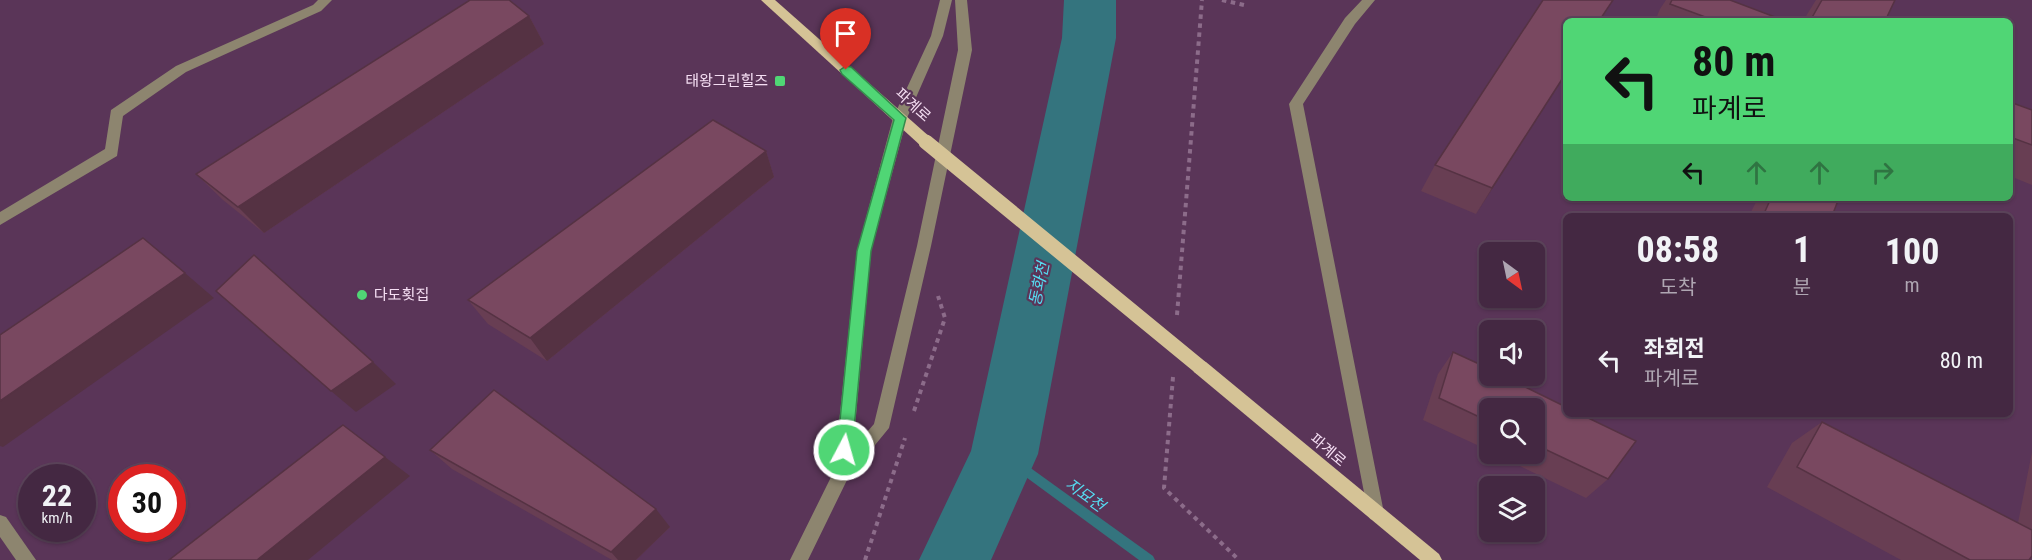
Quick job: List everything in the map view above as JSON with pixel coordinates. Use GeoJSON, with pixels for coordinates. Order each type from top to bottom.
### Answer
{"type":"FeatureCollection","features":[{"type":"Feature","properties":{"kind":"main road","name":"파계로"},"geometry":{"type":"LineString","coordinates":[[767,0],[926,142],[1433,560]]}},
{"type":"Feature","properties":{"kind":"street"},"geometry":{"type":"LineString","coordinates":[[0,219],[112,152],[116,114],[181,69],[317,8],[326,0]]}},
{"type":"Feature","properties":{"kind":"street"},"geometry":{"type":"LineString","coordinates":[[842,472],[864,251],[900,118],[937,36],[946,0]]}},
{"type":"Feature","properties":{"kind":"street"},"geometry":{"type":"LineString","coordinates":[[799,560],[842,472],[881,428],[924,246],[965,50],[961,0]]}},
{"type":"Feature","properties":{"kind":"street"},"geometry":{"type":"LineString","coordinates":[[1369,0],[1350,21],[1296,104],[1376,513]]}},
{"type":"Feature","properties":{"kind":"street"},"geometry":{"type":"LineString","coordinates":[[0,523],[27,560]]}},
{"type":"Feature","properties":{"kind":"path"},"geometry":{"type":"LineString","coordinates":[[1177,321],[1202,0]]}},
{"type":"Feature","properties":{"kind":"path"},"geometry":{"type":"LineString","coordinates":[[1222,0],[1244,5]]}},
{"type":"Feature","properties":{"kind":"path"},"geometry":{"type":"LineString","coordinates":[[1173,369],[1164,488],[1239,560]]}},
{"type":"Feature","properties":{"kind":"building"},"geometry":{"type":"Polygon","coordinates":[[[470,0],[509,0],[529,16],[238,207],[196,174],[470,0]]]}},
{"type":"Feature","properties":{"kind":"building"},"geometry":{"type":"Polygon","coordinates":[[[1543,0],[1613,0],[1601,18],[1563,18],[1563,78],[1492,188],[1435,165],[1543,0]]]}},
{"type":"Feature","properties":{"kind":"building"},"geometry":{"type":"Polygon","coordinates":[[[1672,0],[1730,0],[1775,17],[1708,18],[1670,4],[1672,0]]]}},
{"type":"Feature","properties":{"kind":"building"},"geometry":{"type":"Polygon","coordinates":[[[1822,0],[1895,0],[1886,18],[1812,18],[1822,0]]]}},
{"type":"Feature","properties":{"kind":"building"},"geometry":{"type":"Polygon","coordinates":[[[2013,103],[2032,110],[2032,145],[2013,138],[2013,103]]]}},
{"type":"Feature","properties":{"kind":"building"},"geometry":{"type":"Polygon","coordinates":[[[713,120],[766,151],[530,338],[468,300],[713,120]]]}},
{"type":"Feature","properties":{"kind":"building"},"geometry":{"type":"Polygon","coordinates":[[[1770,201],[1838,201],[1833,213],[1764,213],[1770,201]]]}},
{"type":"Feature","properties":{"kind":"building"},"geometry":{"type":"Polygon","coordinates":[[[143,238],[185,273],[0,401],[0,335],[143,238]]]}},
{"type":"Feature","properties":{"kind":"building"},"geometry":{"type":"Polygon","coordinates":[[[254,255],[373,362],[331,391],[216,291],[254,255]]]}},
{"type":"Feature","properties":{"kind":"building"},"geometry":{"type":"Polygon","coordinates":[[[1453,352],[1479,364],[1479,386],[1523,386],[1563,406],[1563,417],[1586,417],[1636,441],[1608,479],[1545,449],[1545,398],[1479,398],[1479,417],[1439,398],[1453,352]]]}},
{"type":"Feature","properties":{"kind":"building"},"geometry":{"type":"Polygon","coordinates":[[[494,390],[656,509],[611,552],[430,450],[494,390]]]}},
{"type":"Feature","properties":{"kind":"building"},"geometry":{"type":"Polygon","coordinates":[[[1822,422],[2032,530],[2032,556],[2029,560],[1970,560],[1797,467],[1822,422]]]}},
{"type":"Feature","properties":{"kind":"building"},"geometry":{"type":"Polygon","coordinates":[[[343,425],[385,457],[257,560],[169,560],[343,425]]]}},
{"type":"Feature","properties":{"kind":"waterway","name":"동화천"},"geometry":{"type":"LineString","coordinates":[[955,560],[1004,454],[1089,38],[1090,0]]}},
{"type":"Feature","properties":{"kind":"waterway","name":"지묘천"},"geometry":{"type":"LineString","coordinates":[[1004,454],[1149,560]]}},
{"type":"Feature","properties":{"kind":"place","name":"태왕그린힐즈"},"geometry":{"type":"Point","coordinates":[780,81]}},
{"type":"Feature","properties":{"kind":"place","name":"다도횟집"},"geometry":{"type":"Point","coordinates":[362,295]}},
{"type":"Feature","properties":{"kind":"route"},"geometry":{"type":"LineString","coordinates":[[844,450],[864,251],[900,118],[846,70]]}}]}
